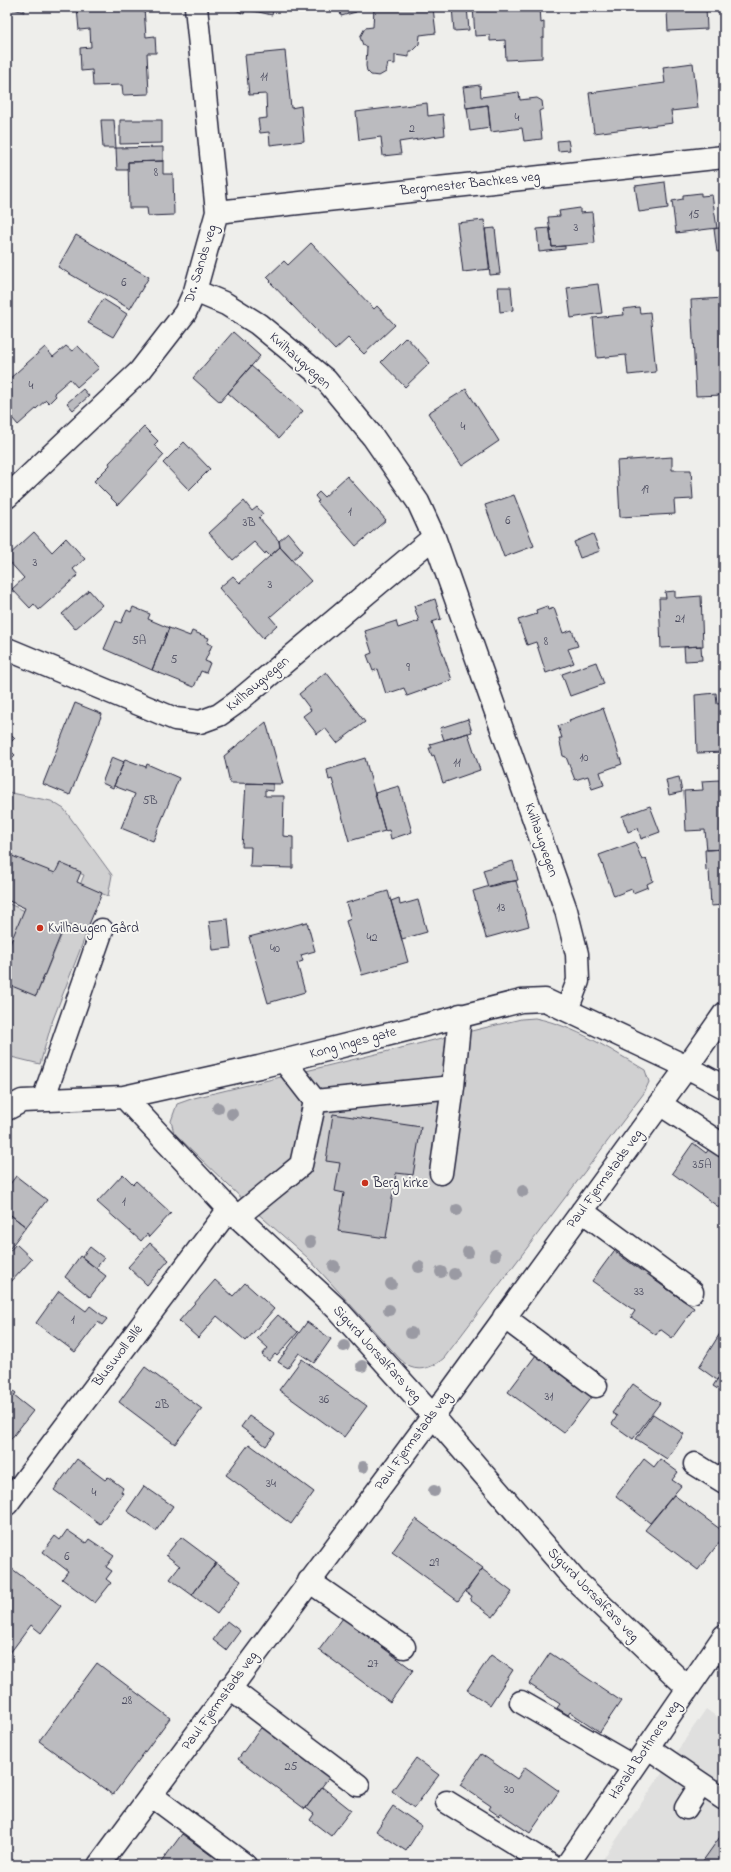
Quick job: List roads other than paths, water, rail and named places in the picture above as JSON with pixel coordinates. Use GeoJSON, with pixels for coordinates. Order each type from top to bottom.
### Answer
{"type":"FeatureCollection","features":[{"type":"Feature","properties":{"kind":"street","name":"Dr. Sands veg"},"geometry":{"type":"LineString","coordinates":[[7,497],[140,370],[185,313],[195,291],[217,212],[196,7]]}},
{"type":"Feature","properties":{"kind":"street","name":"Bergmester Bachkes veg"},"geometry":{"type":"LineString","coordinates":[[217,212],[724,157]]}},
{"type":"Feature","properties":{"kind":"street","name":"Kvilhaugvegen"},"geometry":{"type":"LineString","coordinates":[[195,291],[226,304],[258,324],[326,380],[373,437],[418,502],[434,537],[566,910],[577,954],[578,980],[567,1010]]}},
{"type":"Feature","properties":{"kind":"street","name":"Kvilhaugvegen"},"geometry":{"type":"LineString","coordinates":[[7,649],[175,719],[200,722],[219,715],[236,703],[434,537]]}},
{"type":"Feature","properties":{"kind":"street"},"geometry":{"type":"LineString","coordinates":[[43,1100],[102,930]]}},
{"type":"Feature","properties":{"kind":"street","name":"Kong Inges gate"},"geometry":{"type":"LineString","coordinates":[[7,1109],[22,1101],[124,1097],[284,1061],[460,1015],[521,1001],[545,1000],[687,1067],[724,1087]]}},
{"type":"Feature","properties":{"kind":"street","name":"Paul Fjermstads veg"},"geometry":{"type":"LineString","coordinates":[[99,1865],[433,1416],[724,1014]]}},
{"type":"Feature","properties":{"kind":"street"},"geometry":{"type":"LineString","coordinates":[[441,1173],[453,1087],[460,1015]]}},
{"type":"Feature","properties":{"kind":"street"},"geometry":{"type":"LineString","coordinates":[[284,1061],[315,1101],[453,1087]]}},
{"type":"Feature","properties":{"kind":"street","name":"Sigurd Jorsalfars veg"},"geometry":{"type":"LineString","coordinates":[[124,1097],[233,1213],[336,1308],[433,1416],[574,1579],[688,1688]]}},
{"type":"Feature","properties":{"kind":"street","name":"Blusuvoll allé"},"geometry":{"type":"LineString","coordinates":[[7,1504],[233,1213],[301,1164],[315,1101]]}},
{"type":"Feature","properties":{"kind":"street"},"geometry":{"type":"LineString","coordinates":[[660,1104],[724,1146]]}},
{"type":"Feature","properties":{"kind":"street"},"geometry":{"type":"LineString","coordinates":[[582,1211],[692,1292]]}},
{"type":"Feature","properties":{"kind":"street"},"geometry":{"type":"LineString","coordinates":[[504,1317],[596,1386]]}},
{"type":"Feature","properties":{"kind":"street"},"geometry":{"type":"LineString","coordinates":[[695,1464],[724,1482]]}},
{"type":"Feature","properties":{"kind":"street"},"geometry":{"type":"LineString","coordinates":[[309,1581],[404,1647]]}},
{"type":"Feature","properties":{"kind":"street","name":"Harald Bothners veg"},"geometry":{"type":"LineString","coordinates":[[567,1865],[724,1636]]}},
{"type":"Feature","properties":{"kind":"street"},"geometry":{"type":"LineString","coordinates":[[230,1688],[358,1785]]}},
{"type":"Feature","properties":{"kind":"street"},"geometry":{"type":"LineString","coordinates":[[521,1702],[634,1767]]}},
{"type":"Feature","properties":{"kind":"street"},"geometry":{"type":"LineString","coordinates":[[647,1747],[724,1799]]}},
{"type":"Feature","properties":{"kind":"street"},"geometry":{"type":"LineString","coordinates":[[686,1808],[701,1784]]}},
{"type":"Feature","properties":{"kind":"street"},"geometry":{"type":"LineString","coordinates":[[151,1795],[245,1865]]}},
{"type":"Feature","properties":{"kind":"street"},"geometry":{"type":"LineString","coordinates":[[447,1802],[550,1865]]}},
{"type":"Feature","properties":{"kind":"place","name":"Kvilhaugen Gård"},"geometry":{"type":"Point","coordinates":[40,928]}},
{"type":"Feature","properties":{"kind":"place","name":"Berg kirke"},"geometry":{"type":"Point","coordinates":[365,1183]}}]}
